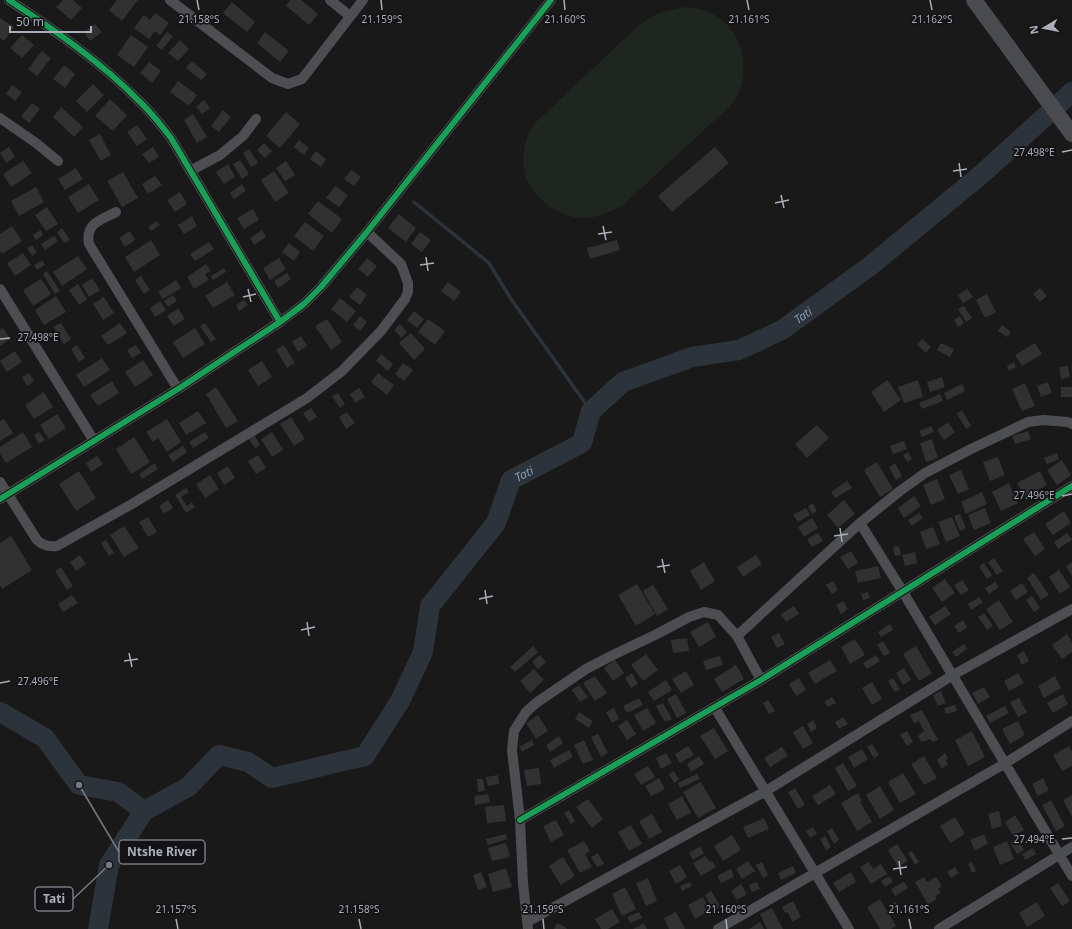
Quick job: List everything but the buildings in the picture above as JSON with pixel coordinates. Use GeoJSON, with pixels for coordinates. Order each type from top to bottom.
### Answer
{"type":"FeatureCollection","features":[{"type":"Feature","properties":{"kind":"main road"},"geometry":{"type":"LineString","coordinates":[[974,0],[1072,134]]}},
{"type":"Feature","properties":{"kind":"street"},"geometry":{"type":"LineString","coordinates":[[9,0],[54,29],[106,71],[139,100],[171,138],[280,322]]}},
{"type":"Feature","properties":{"kind":"street"},"geometry":{"type":"LineString","coordinates":[[170,0],[272,78],[288,84],[302,79],[363,0]]}},
{"type":"Feature","properties":{"kind":"street"},"geometry":{"type":"LineString","coordinates":[[330,0],[350,16]]}},
{"type":"Feature","properties":{"kind":"street"},"geometry":{"type":"LineString","coordinates":[[4,497],[178,389],[280,322],[304,304],[321,287],[367,232],[551,0]]}},
{"type":"Feature","properties":{"kind":"street"},"geometry":{"type":"LineString","coordinates":[[0,118],[58,161]]}},
{"type":"Feature","properties":{"kind":"street"},"geometry":{"type":"LineString","coordinates":[[190,171],[220,155],[243,136],[256,120]]}},
{"type":"Feature","properties":{"kind":"street"},"geometry":{"type":"LineString","coordinates":[[116,212],[91,226],[88,232],[89,244],[178,389]]}},
{"type":"Feature","properties":{"kind":"street"},"geometry":{"type":"LineString","coordinates":[[0,482],[4,497],[37,540],[41,544],[57,546],[132,504],[307,398],[342,371],[381,331],[405,299],[408,292],[408,283],[401,264],[367,232]]}},
{"type":"Feature","properties":{"kind":"street"},"geometry":{"type":"LineString","coordinates":[[0,289],[94,441]]}},
{"type":"Feature","properties":{"kind":"street"},"geometry":{"type":"LineString","coordinates":[[737,636],[860,523],[900,491],[926,473],[970,448],[1028,422],[1042,420],[1068,422],[1072,424]]}},
{"type":"Feature","properties":{"kind":"street"},"geometry":{"type":"LineString","coordinates":[[520,820],[715,708],[904,592],[1072,486]]}},
{"type":"Feature","properties":{"kind":"street"},"geometry":{"type":"LineString","coordinates":[[860,523],[904,592],[1004,764],[1072,876]]}},
{"type":"Feature","properties":{"kind":"street"},"geometry":{"type":"LineString","coordinates":[[761,680],[737,636],[718,615],[704,612],[697,613],[586,669],[536,703],[526,712],[514,731],[512,761],[520,820],[523,883],[528,926],[766,791],[953,676],[1072,609]]}},
{"type":"Feature","properties":{"kind":"street"},"geometry":{"type":"LineString","coordinates":[[715,708],[849,929]]}},
{"type":"Feature","properties":{"kind":"street"},"geometry":{"type":"LineString","coordinates":[[718,929],[1004,764],[1072,721]]}},
{"type":"Feature","properties":{"kind":"street"},"geometry":{"type":"LineString","coordinates":[[940,929],[1072,847]]}},
{"type":"Feature","properties":{"kind":"shaded area"},"geometry":{"type":"Polygon","coordinates":[[[687,7],[709,12],[725,23],[733,31],[742,51],[743,62],[742,84],[736,98],[729,107],[622,206],[602,215],[586,218],[562,213],[553,208],[537,195],[531,187],[524,169],[523,158],[525,146],[533,125],[639,25],[662,12],[687,7]]]}},
{"type":"Feature","properties":{"kind":"waterway","name":"Tati"},"geometry":{"type":"LineString","coordinates":[[98,929],[109,865],[144,811],[188,787],[219,755],[248,762],[272,778],[365,756],[400,701],[423,652],[430,606],[496,523],[511,480],[582,443],[591,411],[623,382],[692,357],[739,350],[782,330],[870,266],[983,173],[1072,92]]}},
{"type":"Feature","properties":{"kind":"waterway"},"geometry":{"type":"LineString","coordinates":[[414,202],[489,263],[511,299],[591,411]]}},
{"type":"Feature","properties":{"kind":"waterway"},"geometry":{"type":"LineString","coordinates":[[0,712],[45,738],[79,785],[118,792],[144,811]]}},
{"type":"Feature","properties":{"kind":"cycle path"},"geometry":{"type":"LineString","coordinates":[[9,0],[93,60],[124,87],[156,119],[171,138],[280,322]]}},
{"type":"Feature","properties":{"kind":"cycle path"},"geometry":{"type":"LineString","coordinates":[[0,499],[178,389],[280,322],[304,304],[321,287],[367,232],[551,0]]}},
{"type":"Feature","properties":{"kind":"cycle path"},"geometry":{"type":"LineString","coordinates":[[520,820],[761,680],[1072,486]]}},
{"type":"Feature","properties":{"kind":"place","name":"Ntshe River"},"geometry":{"type":"Point","coordinates":[79,785]}},
{"type":"Feature","properties":{"kind":"place","name":"Tati"},"geometry":{"type":"Point","coordinates":[109,865]}}]}
